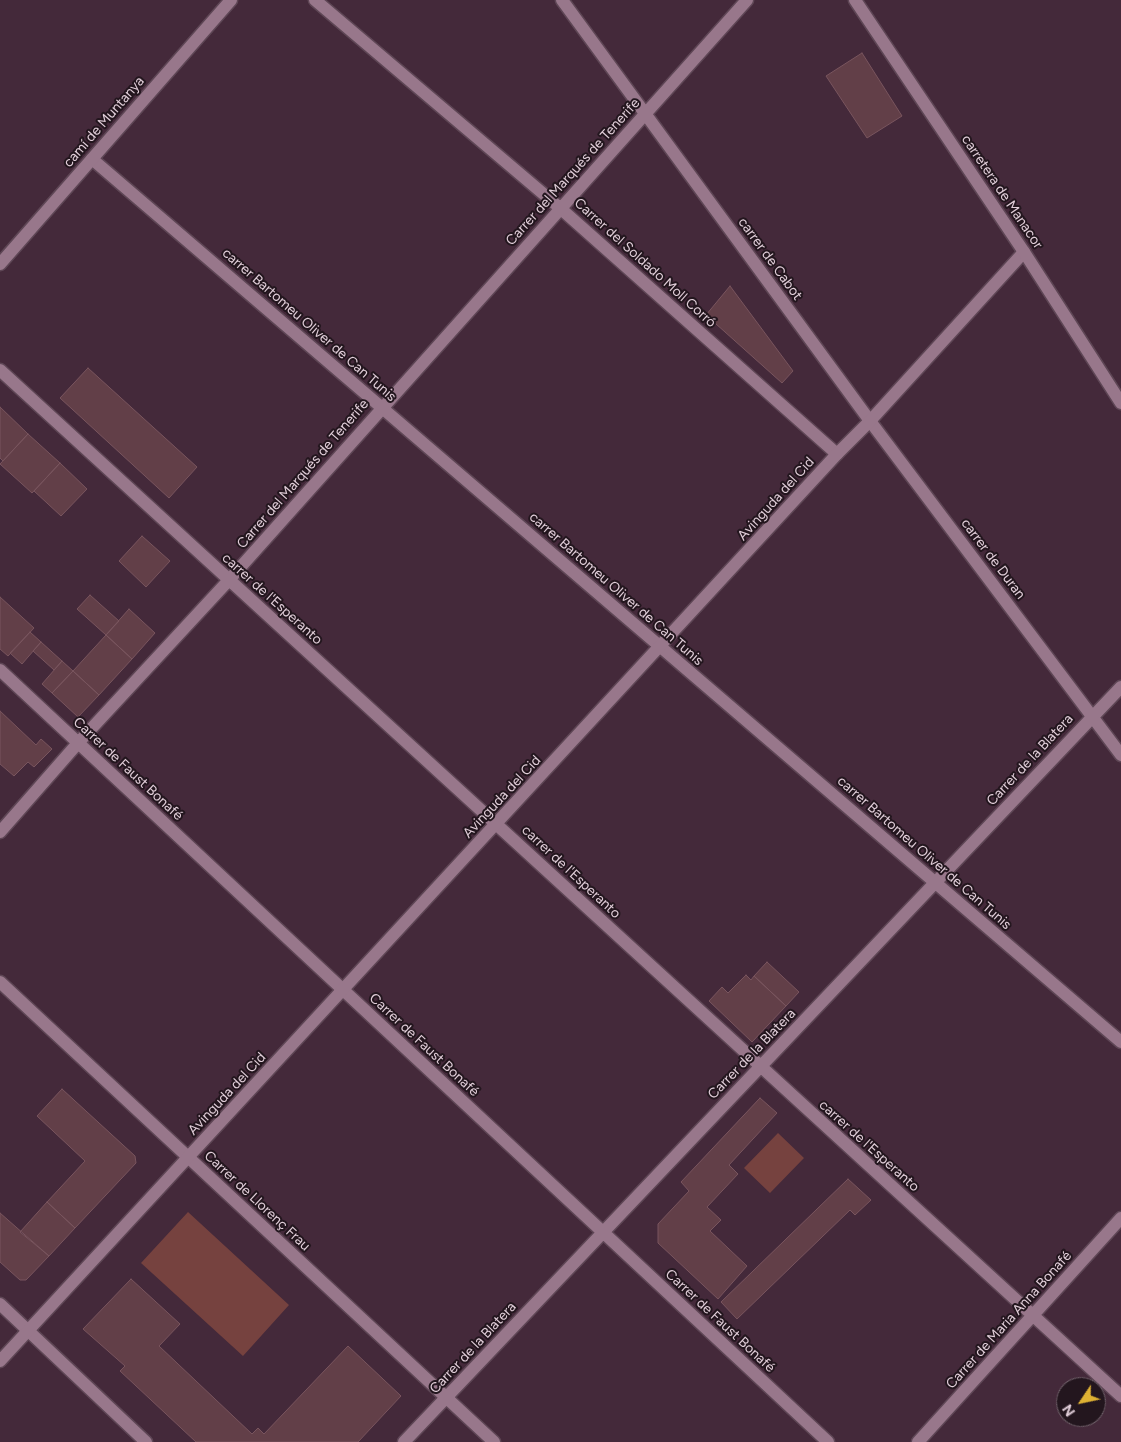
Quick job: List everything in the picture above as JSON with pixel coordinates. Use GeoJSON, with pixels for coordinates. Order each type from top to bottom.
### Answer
{"type":"FeatureCollection","features":[{"type":"Feature","properties":{"kind":"street","name":"camí de Muntanya"},"geometry":{"type":"LineString","coordinates":[[0,264],[231,0]]}},
{"type":"Feature","properties":{"kind":"street","name":"Carrer del Soldado Moll Corró"},"geometry":{"type":"LineString","coordinates":[[315,0],[560,208],[837,454]]}},
{"type":"Feature","properties":{"kind":"street","name":"carrer de Cabot"},"geometry":{"type":"LineString","coordinates":[[562,0],[870,421]]}},
{"type":"Feature","properties":{"kind":"street","name":"Carrer del Marqués de Tenerife"},"geometry":{"type":"LineString","coordinates":[[0,832],[78,743],[229,580],[747,0]]}},
{"type":"Feature","properties":{"kind":"street","name":"carretera de Manacor"},"geometry":{"type":"LineString","coordinates":[[855,0],[1024,252],[1121,403]]}},
{"type":"Feature","properties":{"kind":"street","name":"carrer Bartomeu Oliver de Can Tunis"},"geometry":{"type":"LineString","coordinates":[[92,159],[1121,1042]]}},
{"type":"Feature","properties":{"kind":"street","name":"Avinguda del Cid"},"geometry":{"type":"LineString","coordinates":[[0,1361],[837,454],[870,421],[1024,252]]}},
{"type":"Feature","properties":{"kind":"street","name":"carrer de l'Esperanto"},"geometry":{"type":"LineString","coordinates":[[0,370],[1121,1396]]}},
{"type":"Feature","properties":{"kind":"street","name":"carrer de Duran"},"geometry":{"type":"LineString","coordinates":[[870,421],[1121,756]]}},
{"type":"Feature","properties":{"kind":"street","name":"Carrer de Faust Bonafé"},"geometry":{"type":"LineString","coordinates":[[0,670],[828,1442]]}},
{"type":"Feature","properties":{"kind":"street","name":"Carrer de la Blatera"},"geometry":{"type":"LineString","coordinates":[[404,1442],[1092,715],[1121,687]]}},
{"type":"Feature","properties":{"kind":"street","name":"Carrer de Llorenç Frau"},"geometry":{"type":"LineString","coordinates":[[0,982],[494,1442]]}},
{"type":"Feature","properties":{"kind":"street","name":"Carrer de Maria Anna Bonafé"},"geometry":{"type":"LineString","coordinates":[[918,1442],[1121,1218]]}},
{"type":"Feature","properties":{"kind":"street"},"geometry":{"type":"LineString","coordinates":[[0,1304],[146,1442]]}},
{"type":"Feature","properties":{"kind":"shaded area"},"geometry":{"type":"Polygon","coordinates":[[[778,1133],[804,1158],[770,1193],[744,1168],[778,1133]]]}},
{"type":"Feature","properties":{"kind":"shaded area"},"geometry":{"type":"Polygon","coordinates":[[[188,1212],[289,1305],[243,1356],[141,1263],[188,1212]]]}},
{"type":"Feature","properties":{"kind":"building"},"geometry":{"type":"Polygon","coordinates":[[[862,53],[902,116],[867,138],[826,76],[862,53]]]}},
{"type":"Feature","properties":{"kind":"building"},"geometry":{"type":"Polygon","coordinates":[[[730,286],[793,371],[782,383],[706,315],[730,286]]]}},
{"type":"Feature","properties":{"kind":"building"},"geometry":{"type":"Polygon","coordinates":[[[88,368],[197,467],[169,498],[60,398],[88,368]]]}},
{"type":"Feature","properties":{"kind":"building"},"geometry":{"type":"Polygon","coordinates":[[[0,407],[28,434],[3,461],[0,458],[0,407]]]}},
{"type":"Feature","properties":{"kind":"building"},"geometry":{"type":"Polygon","coordinates":[[[28,434],[60,463],[32,493],[0,464],[28,434]]]}},
{"type":"Feature","properties":{"kind":"building"},"geometry":{"type":"Polygon","coordinates":[[[60,463],[87,489],[61,516],[34,491],[60,463]]]}},
{"type":"Feature","properties":{"kind":"building"},"geometry":{"type":"Polygon","coordinates":[[[142,536],[170,561],[146,587],[119,561],[142,536]]]}},
{"type":"Feature","properties":{"kind":"building"},"geometry":{"type":"Polygon","coordinates":[[[90,595],[119,621],[106,635],[77,609],[90,595]]]}},
{"type":"Feature","properties":{"kind":"building"},"geometry":{"type":"Polygon","coordinates":[[[0,597],[34,628],[8,656],[0,649],[0,597]]]}},
{"type":"Feature","properties":{"kind":"building"},"geometry":{"type":"Polygon","coordinates":[[[129,609],[155,633],[132,659],[106,635],[129,609]]]}},
{"type":"Feature","properties":{"kind":"building"},"geometry":{"type":"Polygon","coordinates":[[[30,632],[41,642],[22,664],[10,653],[30,632]]]}},
{"type":"Feature","properties":{"kind":"building"},"geometry":{"type":"Polygon","coordinates":[[[106,635],[132,659],[99,695],[73,671],[106,635]]]}},
{"type":"Feature","properties":{"kind":"building"},"geometry":{"type":"Polygon","coordinates":[[[41,642],[62,661],[54,670],[33,651],[41,642]]]}},
{"type":"Feature","properties":{"kind":"building"},"geometry":{"type":"Polygon","coordinates":[[[62,661],[73,671],[52,693],[42,684],[62,661]]]}},
{"type":"Feature","properties":{"kind":"building"},"geometry":{"type":"Polygon","coordinates":[[[73,671],[99,695],[78,717],[52,693],[73,671]]]}},
{"type":"Feature","properties":{"kind":"building"},"geometry":{"type":"Polygon","coordinates":[[[0,711],[36,745],[41,739],[52,749],[34,767],[28,762],[14,776],[0,764],[0,711]]]}},
{"type":"Feature","properties":{"kind":"building"},"geometry":{"type":"Polygon","coordinates":[[[767,962],[799,992],[786,1006],[754,976],[767,962]]]}},
{"type":"Feature","properties":{"kind":"building"},"geometry":{"type":"Polygon","coordinates":[[[746,975],[751,980],[754,976],[786,1006],[752,1042],[709,1001],[722,987],[728,993],[746,975]]]}},
{"type":"Feature","properties":{"kind":"building"},"geometry":{"type":"Polygon","coordinates":[[[62,1089],[135,1156],[136,1163],[75,1228],[47,1202],[85,1161],[37,1116],[62,1089]]]}},
{"type":"Feature","properties":{"kind":"building"},"geometry":{"type":"Polygon","coordinates":[[[760,1098],[777,1113],[729,1165],[738,1174],[707,1207],[721,1220],[710,1231],[747,1266],[718,1299],[658,1243],[658,1224],[689,1191],[681,1182],[760,1098]]]}},
{"type":"Feature","properties":{"kind":"building"},"geometry":{"type":"Polygon","coordinates":[[[848,1179],[871,1200],[855,1215],[850,1210],[737,1319],[721,1302],[848,1179]]]}},
{"type":"Feature","properties":{"kind":"building"},"geometry":{"type":"Polygon","coordinates":[[[47,1202],[75,1228],[49,1256],[20,1232],[47,1202]]]}},
{"type":"Feature","properties":{"kind":"building"},"geometry":{"type":"Polygon","coordinates":[[[0,1213],[49,1256],[26,1280],[20,1280],[0,1262],[0,1213]]]}},
{"type":"Feature","properties":{"kind":"building"},"geometry":{"type":"Polygon","coordinates":[[[131,1279],[180,1324],[159,1346],[252,1434],[258,1428],[264,1434],[348,1346],[401,1396],[358,1442],[196,1442],[120,1371],[125,1366],[83,1329],[131,1279]]]}}]}
